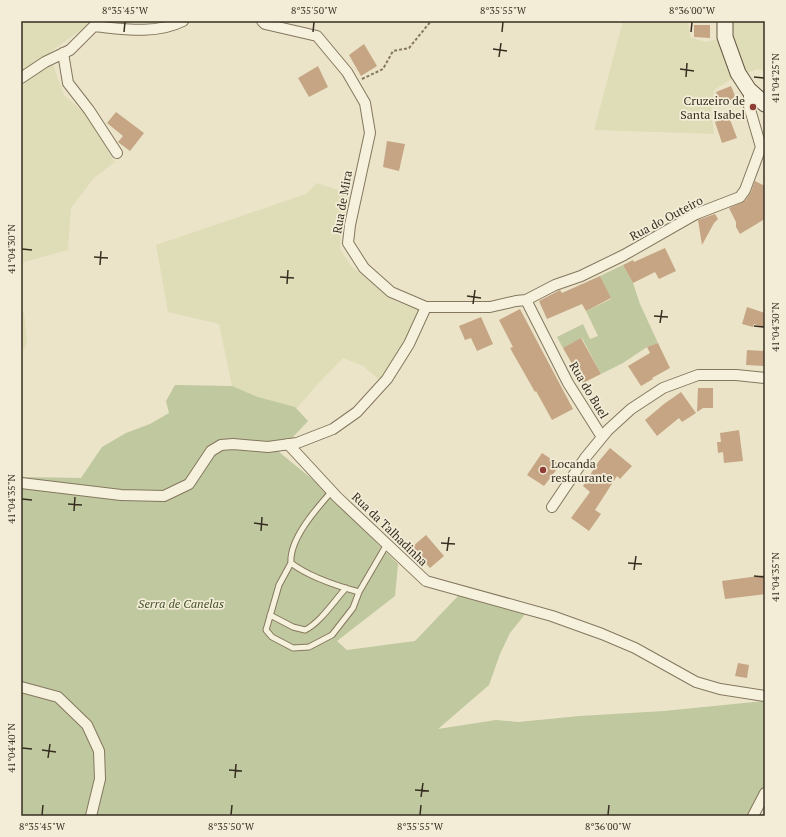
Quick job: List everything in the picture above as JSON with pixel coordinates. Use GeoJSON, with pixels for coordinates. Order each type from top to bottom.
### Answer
{"type":"FeatureCollection","features":[{"type":"Feature","properties":{"kind":"main road"},"geometry":{"type":"LineString","coordinates":[[725,21],[725,37],[738,73],[749,90],[765,104]]}},
{"type":"Feature","properties":{"kind":"street"},"geometry":{"type":"LineString","coordinates":[[21,78],[45,62],[70,50],[94,26],[156,30],[183,21]]}},
{"type":"Feature","properties":{"kind":"street","name":"Rua de Mira"},"geometry":{"type":"LineString","coordinates":[[262,21],[265,24],[317,36],[347,72],[365,103],[370,133],[350,225],[348,243],[364,268],[391,292],[426,307],[490,307],[526,300]]}},
{"type":"Feature","properties":{"kind":"street"},"geometry":{"type":"LineString","coordinates":[[63,53],[68,83],[89,110],[117,153]]}},
{"type":"Feature","properties":{"kind":"street","name":"Rua do Outeiro"},"geometry":{"type":"LineString","coordinates":[[526,300],[555,285],[581,276],[624,255],[696,214],[740,197],[745,190],[760,147],[749,106],[749,90]]}},
{"type":"Feature","properties":{"kind":"street","name":"Rua do Buel"},"geometry":{"type":"LineString","coordinates":[[526,300],[568,382],[602,437],[631,409],[663,388],[698,375],[736,375],[765,378]]}},
{"type":"Feature","properties":{"kind":"street"},"geometry":{"type":"LineString","coordinates":[[21,483],[121,495],[164,496],[189,484],[210,451],[220,445],[233,444],[268,447],[297,443],[332,429],[357,412],[387,379],[408,344],[426,307]]}},
{"type":"Feature","properties":{"kind":"street"},"geometry":{"type":"LineString","coordinates":[[552,507],[585,458],[602,437]]}},
{"type":"Feature","properties":{"kind":"street","name":"Rua da Talhadinha"},"geometry":{"type":"LineString","coordinates":[[288,444],[332,491],[426,581],[552,616],[602,634],[635,648],[696,682],[720,689],[765,696]]}},
{"type":"Feature","properties":{"kind":"street"},"geometry":{"type":"LineString","coordinates":[[21,687],[58,697],[87,725],[99,751],[100,779],[91,816]]}},
{"type":"Feature","properties":{"kind":"street"},"geometry":{"type":"LineString","coordinates":[[753,816],[765,793]]}},
{"type":"Feature","properties":{"kind":"lane"},"geometry":{"type":"LineString","coordinates":[[332,491],[313,513],[296,541],[290,558],[291,563],[279,585],[266,630],[272,637],[293,648],[309,647],[332,635],[353,608],[359,592],[387,544]]}},
{"type":"Feature","properties":{"kind":"lane"},"geometry":{"type":"LineString","coordinates":[[291,563],[300,570],[359,592]]}},
{"type":"Feature","properties":{"kind":"lane"},"geometry":{"type":"LineString","coordinates":[[270,615],[293,627],[305,630],[320,618],[346,588]]}},
{"type":"Feature","properties":{"kind":"path"},"geometry":{"type":"LineString","coordinates":[[353,82],[383,69],[393,51],[409,48],[431,21]]}},
{"type":"Feature","properties":{"kind":"shaded area"},"geometry":{"type":"Polygon","coordinates":[[[21,21],[91,21],[91,23],[50,52],[64,95],[85,114],[114,161],[116,161],[94,178],[71,208],[68,250],[24,262],[21,265],[21,21]]]}},
{"type":"Feature","properties":{"kind":"shaded area"},"geometry":{"type":"Polygon","coordinates":[[[623,21],[688,21],[690,37],[705,42],[729,37],[729,21],[765,21],[765,71],[757,69],[730,80],[714,90],[711,112],[714,134],[594,130],[623,21]]]}},
{"type":"Feature","properties":{"kind":"shaded area"},"geometry":{"type":"Polygon","coordinates":[[[317,183],[350,194],[341,232],[340,249],[351,266],[396,302],[425,312],[384,384],[363,366],[343,358],[296,409],[258,397],[232,386],[219,324],[168,312],[156,245],[306,194],[317,183]]]}},
{"type":"Feature","properties":{"kind":"shaded area"},"geometry":{"type":"Polygon","coordinates":[[[21,309],[24,312],[27,343],[21,355],[21,309]]]}},
{"type":"Feature","properties":{"kind":"green space"},"geometry":{"type":"Polygon","coordinates":[[[623,265],[633,283],[640,304],[658,343],[647,347],[623,363],[601,374],[582,338],[563,348],[557,337],[583,324],[590,339],[598,336],[586,311],[611,299],[600,276],[623,265]]]}},
{"type":"Feature","properties":{"kind":"green space","name":"Serra de Canelas"},"geometry":{"type":"Polygon","coordinates":[[[175,385],[232,386],[258,397],[295,407],[308,421],[279,452],[317,483],[398,564],[395,596],[337,641],[347,650],[415,641],[459,595],[526,613],[510,633],[500,654],[489,685],[438,729],[496,720],[518,722],[580,716],[664,711],[765,701],[765,787],[750,816],[21,816],[21,477],[81,478],[102,447],[126,433],[150,424],[169,413],[166,401],[175,385]]]}},
{"type":"Feature","properties":{"kind":"building"},"geometry":{"type":"Polygon","coordinates":[[[694,25],[710,25],[710,38],[694,37],[694,25]]]}},
{"type":"Feature","properties":{"kind":"building"},"geometry":{"type":"Polygon","coordinates":[[[364,44],[377,66],[361,76],[349,55],[364,44]]]}},
{"type":"Feature","properties":{"kind":"building"},"geometry":{"type":"Polygon","coordinates":[[[318,66],[328,87],[309,97],[298,78],[318,66]]]}},
{"type":"Feature","properties":{"kind":"building"},"geometry":{"type":"Polygon","coordinates":[[[731,86],[736,98],[720,104],[716,92],[731,86]]]}},
{"type":"Feature","properties":{"kind":"building"},"geometry":{"type":"Polygon","coordinates":[[[116,112],[144,133],[130,151],[118,142],[123,136],[107,123],[116,112]]]}},
{"type":"Feature","properties":{"kind":"building"},"geometry":{"type":"Polygon","coordinates":[[[729,117],[737,138],[722,143],[715,122],[729,117]]]}},
{"type":"Feature","properties":{"kind":"building"},"geometry":{"type":"Polygon","coordinates":[[[387,141],[405,144],[399,171],[383,167],[387,141]]]}},
{"type":"Feature","properties":{"kind":"building"},"geometry":{"type":"Polygon","coordinates":[[[755,181],[765,186],[765,219],[740,234],[729,208],[745,201],[751,192],[755,181]]]}},
{"type":"Feature","properties":{"kind":"building"},"geometry":{"type":"Polygon","coordinates":[[[715,214],[718,219],[714,223],[702,245],[698,220],[715,214]]]}},
{"type":"Feature","properties":{"kind":"building"},"geometry":{"type":"Polygon","coordinates":[[[665,248],[676,271],[659,279],[655,272],[633,283],[623,265],[633,260],[634,262],[665,248]]]}},
{"type":"Feature","properties":{"kind":"building"},"geometry":{"type":"Polygon","coordinates":[[[600,276],[611,298],[586,311],[582,304],[547,319],[539,301],[560,290],[562,293],[600,276]]]}},
{"type":"Feature","properties":{"kind":"building"},"geometry":{"type":"Polygon","coordinates":[[[747,307],[765,313],[765,328],[754,324],[753,327],[742,324],[747,307]]]}},
{"type":"Feature","properties":{"kind":"building"},"geometry":{"type":"Polygon","coordinates":[[[520,309],[573,409],[552,420],[510,348],[513,347],[499,320],[520,309]]]}},
{"type":"Feature","properties":{"kind":"building"},"geometry":{"type":"Polygon","coordinates":[[[481,317],[493,344],[477,351],[471,338],[465,340],[459,326],[481,317]]]}},
{"type":"Feature","properties":{"kind":"building"},"geometry":{"type":"Polygon","coordinates":[[[581,338],[601,374],[583,383],[563,348],[581,338]]]}},
{"type":"Feature","properties":{"kind":"building"},"geometry":{"type":"Polygon","coordinates":[[[658,343],[670,368],[641,386],[628,366],[650,353],[647,347],[658,343]]]}},
{"type":"Feature","properties":{"kind":"building"},"geometry":{"type":"Polygon","coordinates":[[[747,350],[765,351],[765,366],[746,365],[747,350]]]}},
{"type":"Feature","properties":{"kind":"building"},"geometry":{"type":"Polygon","coordinates":[[[698,388],[713,388],[713,408],[703,408],[697,412],[698,388]]]}},
{"type":"Feature","properties":{"kind":"building"},"geometry":{"type":"Polygon","coordinates":[[[681,392],[696,413],[682,422],[679,418],[657,436],[645,420],[681,392]]]}},
{"type":"Feature","properties":{"kind":"building"},"geometry":{"type":"Polygon","coordinates":[[[739,430],[743,461],[724,463],[723,452],[718,453],[717,442],[721,442],[720,433],[739,430]]]}},
{"type":"Feature","properties":{"kind":"building"},"geometry":{"type":"Polygon","coordinates":[[[610,448],[632,466],[620,479],[617,476],[595,510],[601,514],[589,531],[571,518],[590,492],[583,486],[599,461],[610,448]]]}},
{"type":"Feature","properties":{"kind":"building","name":"Locanda restaurante"},"geometry":{"type":"Polygon","coordinates":[[[542,453],[560,465],[544,486],[527,475],[542,453]]]}},
{"type":"Feature","properties":{"kind":"building"},"geometry":{"type":"Polygon","coordinates":[[[426,535],[444,556],[430,568],[412,547],[426,535]]]}},
{"type":"Feature","properties":{"kind":"building"},"geometry":{"type":"Polygon","coordinates":[[[765,575],[765,594],[725,599],[722,581],[765,575]]]}},
{"type":"Feature","properties":{"kind":"building"},"geometry":{"type":"Polygon","coordinates":[[[738,663],[749,665],[747,678],[735,676],[738,663]]]}},
{"type":"Feature","properties":{"kind":"place","name":"Cruzeiro de Santa Isabel"},"geometry":{"type":"Point","coordinates":[753,107]}},
{"type":"Feature","properties":{"kind":"place","name":"Locanda restaurante"},"geometry":{"type":"Point","coordinates":[543,470]}}]}
